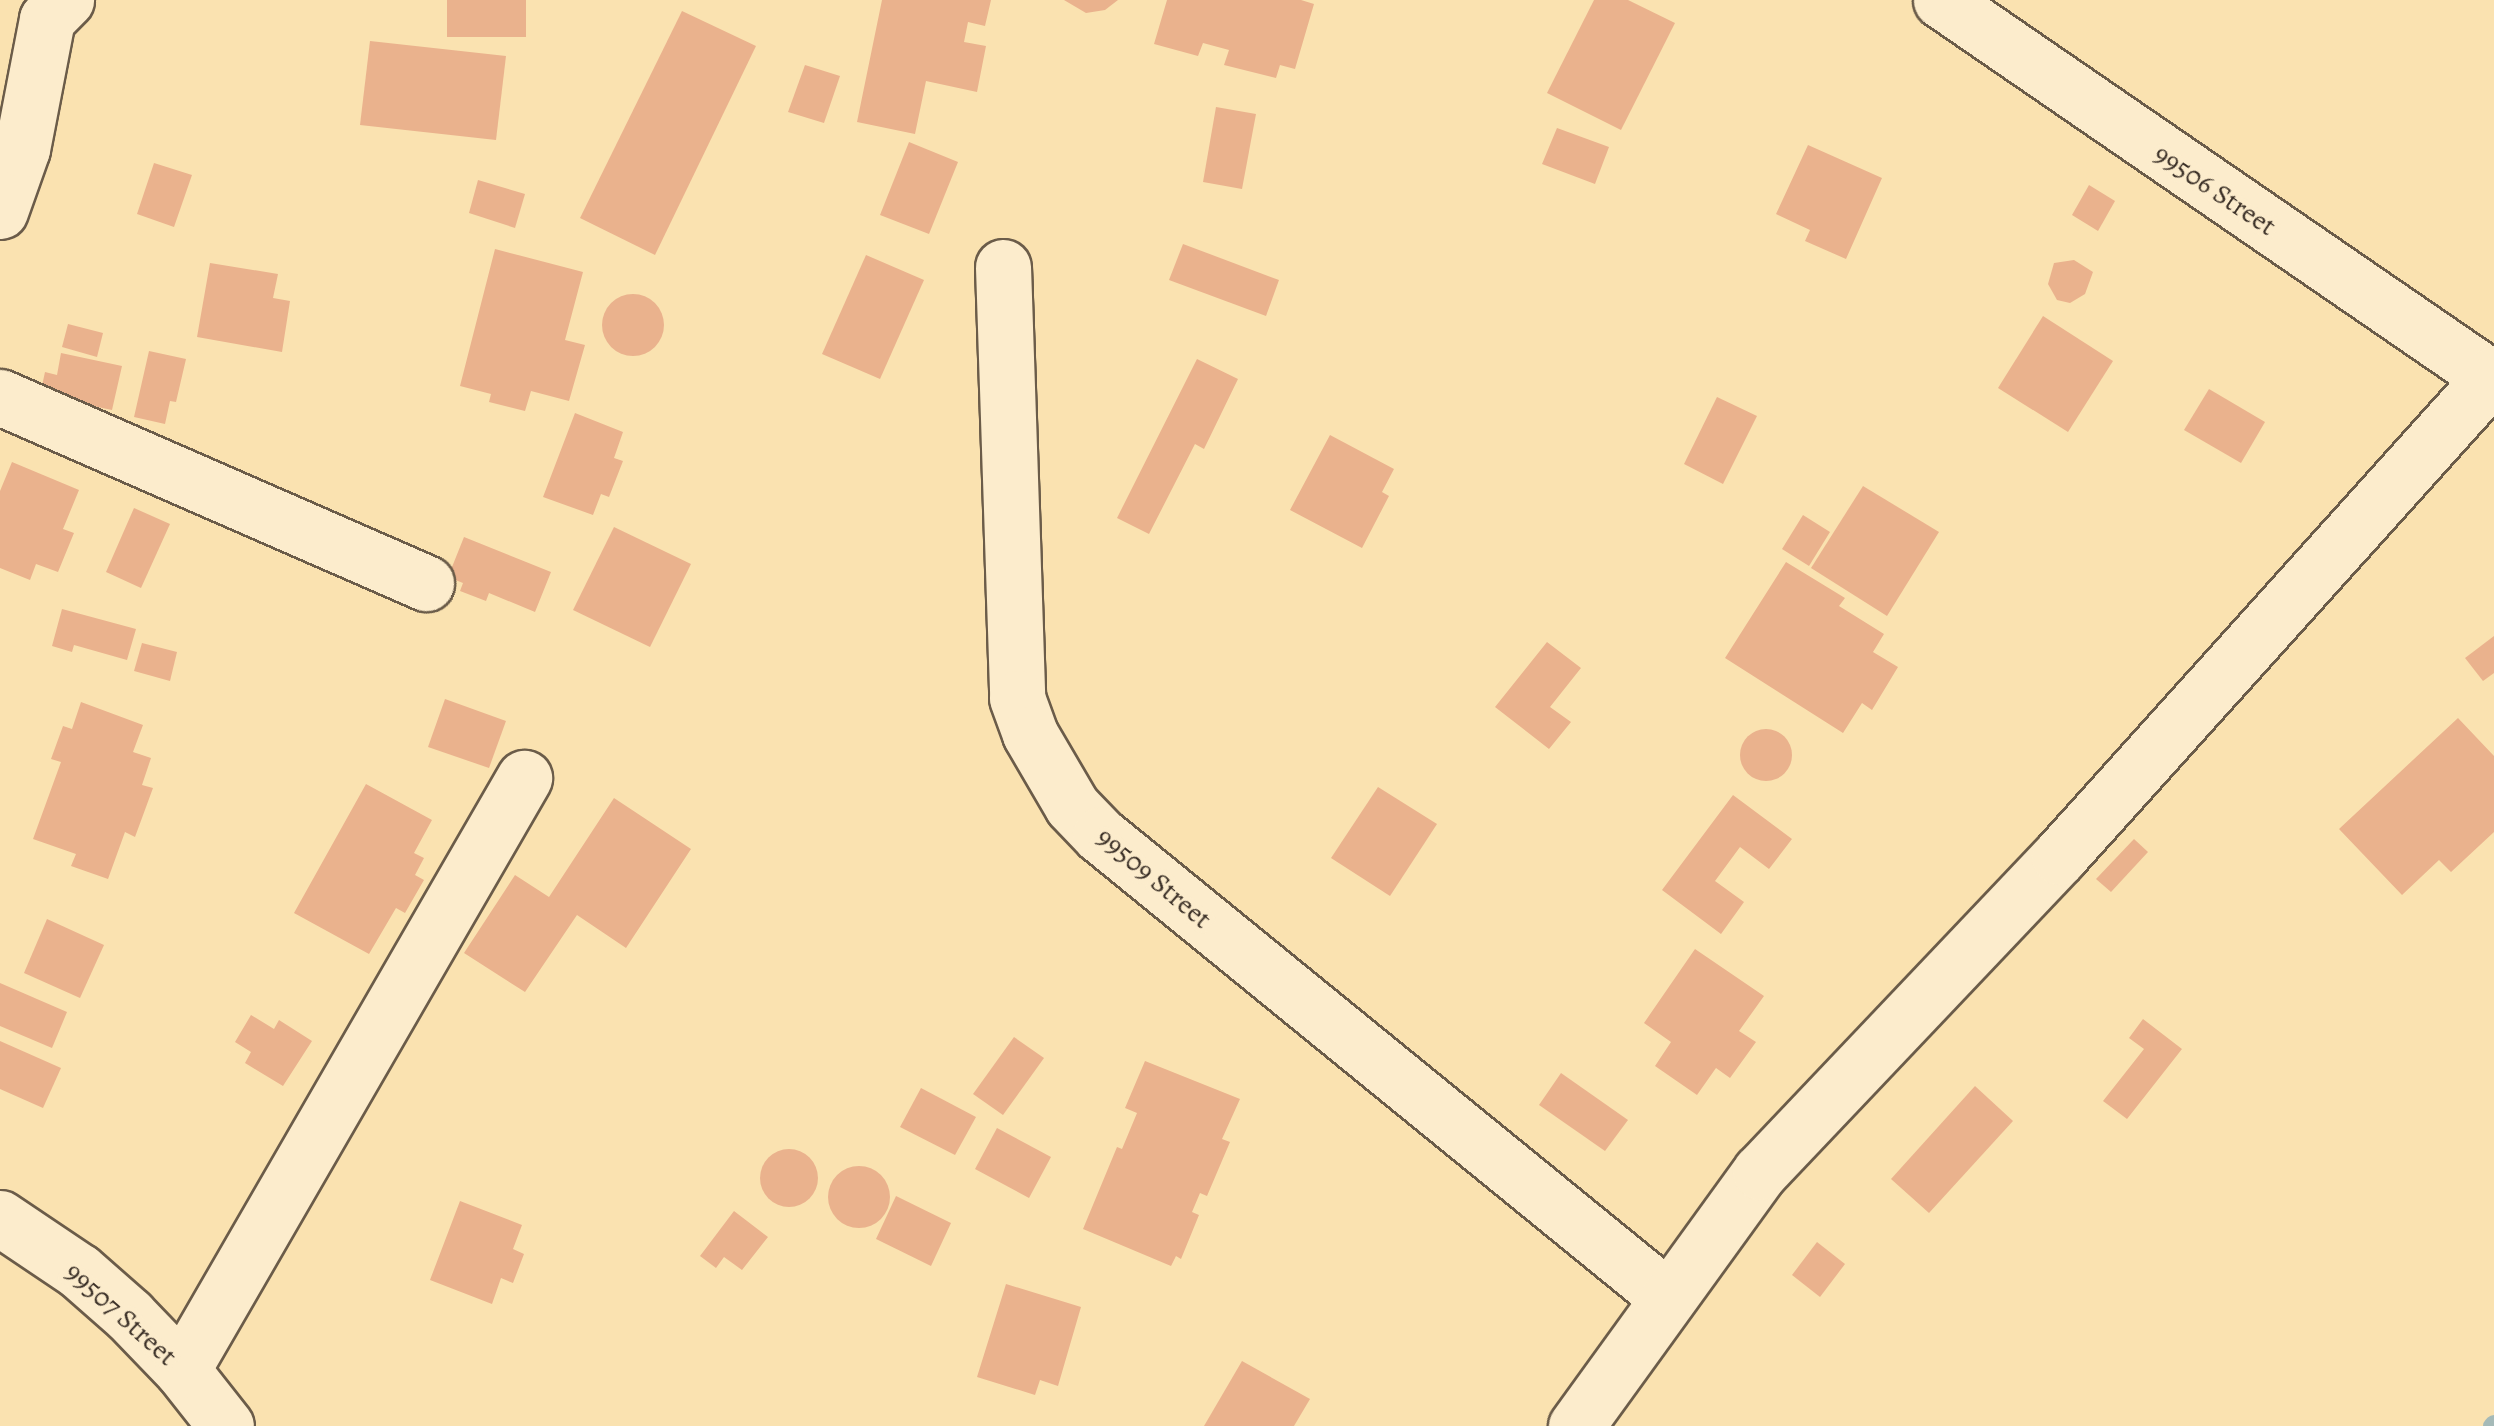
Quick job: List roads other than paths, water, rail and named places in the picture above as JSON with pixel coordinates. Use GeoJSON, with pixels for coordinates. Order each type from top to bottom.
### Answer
{"type":"FeatureCollection","features":[{"type":"Feature","properties":{"kind":"street","name":"99506 Street"},"geometry":{"type":"LineString","coordinates":[[1941,0],[2492,376]]}},
{"type":"Feature","properties":{"kind":"street"},"geometry":{"type":"LineString","coordinates":[[0,211],[22,149],[49,6]]}},
{"type":"Feature","properties":{"kind":"street","name":"99509 Street"},"geometry":{"type":"LineString","coordinates":[[1003,267],[1014,528],[1012,663],[1017,698],[1030,734],[1072,806],[1100,834],[1667,1297]]}},
{"type":"Feature","properties":{"kind":"street"},"geometry":{"type":"LineString","coordinates":[[1576,1426],[1760,1172],[2059,857],[2492,376]]}},
{"type":"Feature","properties":{"kind":"street"},"geometry":{"type":"LineString","coordinates":[[0,396],[426,583]]}},
{"type":"Feature","properties":{"kind":"street"},"geometry":{"type":"LineString","coordinates":[[182,1370],[524,778]]}},
{"type":"Feature","properties":{"kind":"street","name":"99507 Street"},"geometry":{"type":"LineString","coordinates":[[0,1218],[80,1271],[182,1370],[226,1426]]}}]}
